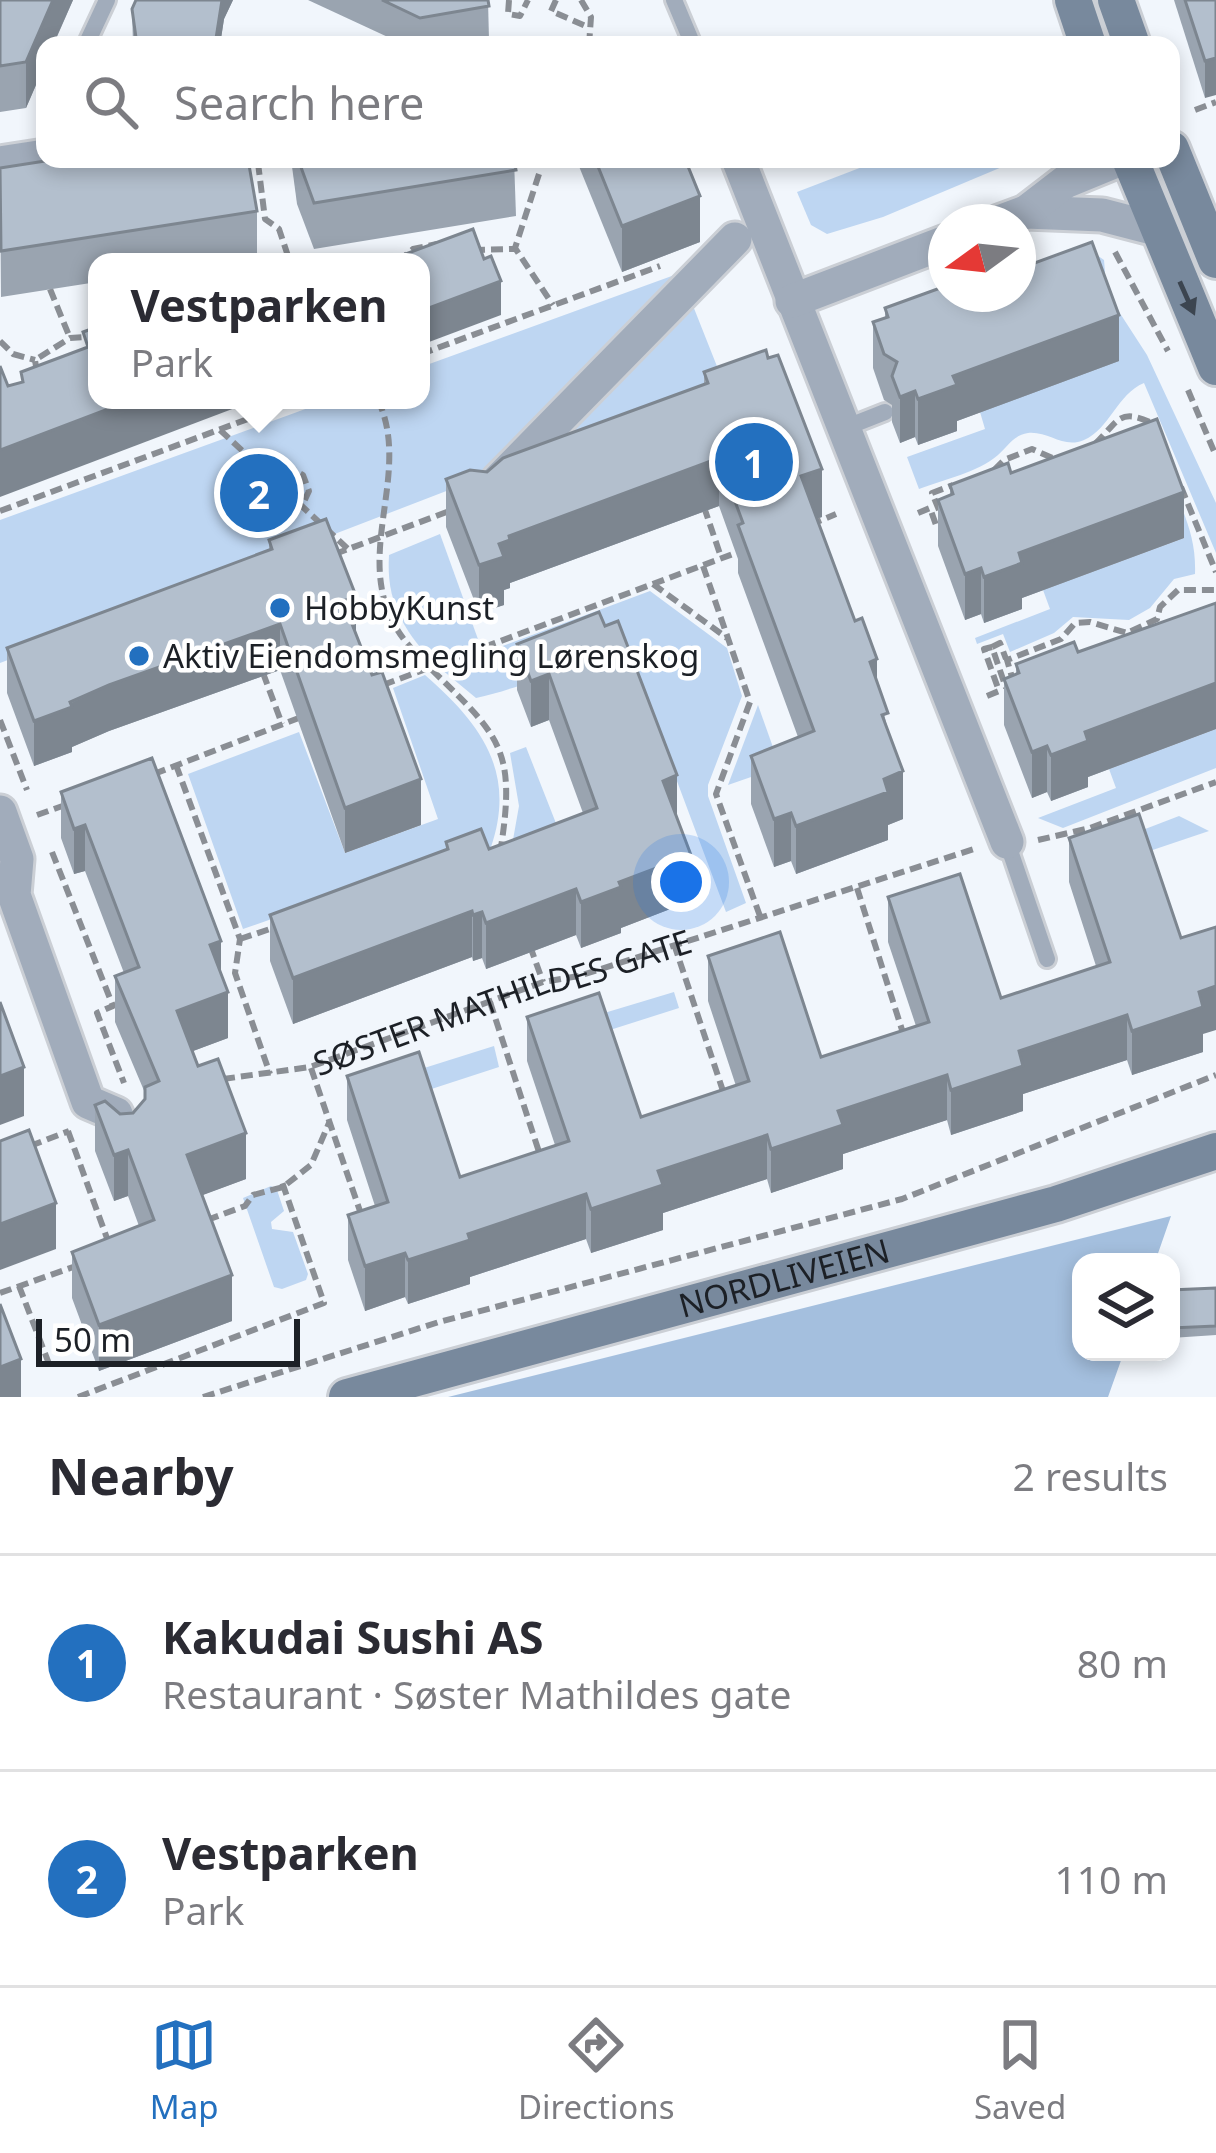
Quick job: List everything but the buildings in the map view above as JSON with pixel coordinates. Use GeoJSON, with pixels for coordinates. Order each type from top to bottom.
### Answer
{"type":"FeatureCollection","features":[{"type":"Feature","properties":{"kind":"main road"},"geometry":{"type":"LineString","coordinates":[[1072,0],[1085,36]]}},
{"type":"Feature","properties":{"kind":"main road"},"geometry":{"type":"LineString","coordinates":[[1116,0],[1129,36]]}},
{"type":"Feature","properties":{"kind":"main road"},"geometry":{"type":"LineString","coordinates":[[1133,168],[1216,368]]}},
{"type":"Feature","properties":{"kind":"main road"},"geometry":{"type":"LineString","coordinates":[[1178,168],[1216,260]]}},
{"type":"Feature","properties":{"kind":"main road","name":"NORDLIVEIEN"},"geometry":{"type":"LineString","coordinates":[[347,1397],[1056,1204],[1216,1151]]}},
{"type":"Feature","properties":{"kind":"street"},"geometry":{"type":"LineString","coordinates":[[0,163],[36,157]]}},
{"type":"Feature","properties":{"kind":"street"},"geometry":{"type":"LineString","coordinates":[[741,168],[1007,842]]}},
{"type":"Feature","properties":{"kind":"street"},"geometry":{"type":"LineString","coordinates":[[1032,204],[1098,168]]}},
{"type":"Feature","properties":{"kind":"street"},"geometry":{"type":"LineString","coordinates":[[1036,216],[1102,215],[1156,229]]}},
{"type":"Feature","properties":{"kind":"street"},"geometry":{"type":"LineString","coordinates":[[480,500],[734,239]]}},
{"type":"Feature","properties":{"kind":"street"},"geometry":{"type":"LineString","coordinates":[[792,301],[928,249]]}},
{"type":"Feature","properties":{"kind":"street"},"geometry":{"type":"LineString","coordinates":[[0,812],[14,896],[88,1102],[125,1120]]}},
{"type":"Feature","properties":{"kind":"lane"},"geometry":{"type":"LineString","coordinates":[[90,36],[107,0]]}},
{"type":"Feature","properties":{"kind":"lane"},"geometry":{"type":"LineString","coordinates":[[674,0],[689,36]]}},
{"type":"Feature","properties":{"kind":"lane"},"geometry":{"type":"LineString","coordinates":[[842,429],[885,412]]}},
{"type":"Feature","properties":{"kind":"lane"},"geometry":{"type":"LineString","coordinates":[[1007,842],[1047,959]]}},
{"type":"Feature","properties":{"kind":"path"},"geometry":{"type":"LineString","coordinates":[[509,0],[508,14],[520,16],[528,0]]}},
{"type":"Feature","properties":{"kind":"path"},"geometry":{"type":"LineString","coordinates":[[556,0],[551,11],[588,31]]}},
{"type":"Feature","properties":{"kind":"path"},"geometry":{"type":"LineString","coordinates":[[581,0],[591,17],[588,36]]}},
{"type":"Feature","properties":{"kind":"path"},"geometry":{"type":"LineString","coordinates":[[1195,110],[1216,102]]}},
{"type":"Feature","properties":{"kind":"path"},"geometry":{"type":"LineString","coordinates":[[259,168],[265,219],[279,229],[287,253]]}},
{"type":"Feature","properties":{"kind":"path"},"geometry":{"type":"LineString","coordinates":[[515,248],[539,174]]}},
{"type":"Feature","properties":{"kind":"path"},"geometry":{"type":"LineString","coordinates":[[408,253],[440,244]]}},
{"type":"Feature","properties":{"kind":"path"},"geometry":{"type":"LineString","coordinates":[[1112,244],[1172,359]]}},
{"type":"Feature","properties":{"kind":"path"},"geometry":{"type":"LineString","coordinates":[[460,247],[515,248]]}},
{"type":"Feature","properties":{"kind":"path"},"geometry":{"type":"LineString","coordinates":[[515,248],[554,305]]}},
{"type":"Feature","properties":{"kind":"path"},"geometry":{"type":"LineString","coordinates":[[430,351],[674,261]]}},
{"type":"Feature","properties":{"kind":"path"},"geometry":{"type":"LineString","coordinates":[[50,289],[70,338]]}},
{"type":"Feature","properties":{"kind":"path"},"geometry":{"type":"LineString","coordinates":[[0,341],[13,354],[35,360],[70,338],[88,337]]}},
{"type":"Feature","properties":{"kind":"path"},"geometry":{"type":"LineString","coordinates":[[35,360],[39,386]]}},
{"type":"Feature","properties":{"kind":"path"},"geometry":{"type":"LineString","coordinates":[[1179,372],[1216,456]]}},
{"type":"Feature","properties":{"kind":"path"},"geometry":{"type":"LineString","coordinates":[[0,511],[275,409]]}},
{"type":"Feature","properties":{"kind":"path"},"geometry":{"type":"LineString","coordinates":[[380,409],[391,455],[379,538],[380,585],[402,639],[493,731],[509,796],[500,849]]}},
{"type":"Feature","properties":{"kind":"path"},"geometry":{"type":"LineString","coordinates":[[1113,450],[1096,444],[1111,422],[1128,415],[1155,422],[1164,443]]}},
{"type":"Feature","properties":{"kind":"path"},"geometry":{"type":"LineString","coordinates":[[220,430],[348,549]]}},
{"type":"Feature","properties":{"kind":"path"},"geometry":{"type":"LineString","coordinates":[[977,477],[1032,449],[1052,460],[1074,454]]}},
{"type":"Feature","properties":{"kind":"path"},"geometry":{"type":"LineString","coordinates":[[1052,460],[1055,475]]}},
{"type":"Feature","properties":{"kind":"path"},"geometry":{"type":"LineString","coordinates":[[266,474],[289,467],[304,475],[309,491],[302,506]]}},
{"type":"Feature","properties":{"kind":"path"},"geometry":{"type":"LineString","coordinates":[[999,468],[1005,483]]}},
{"type":"Feature","properties":{"kind":"path"},"geometry":{"type":"LineString","coordinates":[[917,513],[930,508],[936,526],[943,523],[932,493],[955,485]]}},
{"type":"Feature","properties":{"kind":"path"},"geometry":{"type":"LineString","coordinates":[[1181,486],[1216,572]]}},
{"type":"Feature","properties":{"kind":"path"},"geometry":{"type":"LineString","coordinates":[[699,493],[722,558]]}},
{"type":"Feature","properties":{"kind":"path"},"geometry":{"type":"LineString","coordinates":[[326,557],[480,500]]}},
{"type":"Feature","properties":{"kind":"path"},"geometry":{"type":"LineString","coordinates":[[797,530],[836,514]]}},
{"type":"Feature","properties":{"kind":"path"},"geometry":{"type":"LineString","coordinates":[[366,692],[760,544]]}},
{"type":"Feature","properties":{"kind":"path"},"geometry":{"type":"LineString","coordinates":[[702,566],[750,702],[716,794],[760,919]]}},
{"type":"Feature","properties":{"kind":"path"},"geometry":{"type":"LineString","coordinates":[[652,584],[730,640]]}},
{"type":"Feature","properties":{"kind":"path"},"geometry":{"type":"LineString","coordinates":[[1157,619],[1160,607],[1178,590],[1216,590]]}},
{"type":"Feature","properties":{"kind":"path"},"geometry":{"type":"LineString","coordinates":[[1157,619],[1171,627]]}},
{"type":"Feature","properties":{"kind":"path"},"geometry":{"type":"LineString","coordinates":[[1006,659],[1061,639],[1075,623],[1090,622],[1127,633],[1157,619]]}},
{"type":"Feature","properties":{"kind":"path"},"geometry":{"type":"LineString","coordinates":[[1126,644],[1127,633]]}},
{"type":"Feature","properties":{"kind":"path"},"geometry":{"type":"LineString","coordinates":[[987,696],[999,692],[984,650],[992,647],[1000,644],[1016,689],[1008,692],[992,647]]}},
{"type":"Feature","properties":{"kind":"path"},"geometry":{"type":"LineString","coordinates":[[262,669],[282,724]]}},
{"type":"Feature","properties":{"kind":"path"},"geometry":{"type":"LineString","coordinates":[[136,780],[324,708]]}},
{"type":"Feature","properties":{"kind":"path"},"geometry":{"type":"LineString","coordinates":[[0,720],[37,815],[77,801]]}},
{"type":"Feature","properties":{"kind":"path"},"geometry":{"type":"LineString","coordinates":[[176,765],[240,939],[235,973],[270,1074]]}},
{"type":"Feature","properties":{"kind":"path","name":"SØSTER MATHILDES GATE"},"geometry":{"type":"LineString","coordinates":[[212,1082],[310,1066],[543,982],[580,976],[974,849],[1053,839],[1216,782]]}},
{"type":"Feature","properties":{"kind":"path"},"geometry":{"type":"LineString","coordinates":[[16,1151],[68,1131],[125,1120],[98,1013],[112,1006],[46,836]]}},
{"type":"Feature","properties":{"kind":"path"},"geometry":{"type":"LineString","coordinates":[[857,888],[906,1043]]}},
{"type":"Feature","properties":{"kind":"path"},"geometry":{"type":"LineString","coordinates":[[240,939],[284,924]]}},
{"type":"Feature","properties":{"kind":"path"},"geometry":{"type":"LineString","coordinates":[[526,937],[543,982]]}},
{"type":"Feature","properties":{"kind":"path"},"geometry":{"type":"LineString","coordinates":[[674,944],[727,1104]]}},
{"type":"Feature","properties":{"kind":"path"},"geometry":{"type":"LineString","coordinates":[[490,1002],[543,1166]]}},
{"type":"Feature","properties":{"kind":"path"},"geometry":{"type":"LineString","coordinates":[[310,1066],[365,1226]]}},
{"type":"Feature","properties":{"kind":"path"},"geometry":{"type":"LineString","coordinates":[[203,1397],[439,1322],[902,1198],[1216,1075]]}},
{"type":"Feature","properties":{"kind":"path"},"geometry":{"type":"LineString","coordinates":[[199,1224],[245,1206],[253,1195],[283,1184],[311,1165],[329,1123]]}},
{"type":"Feature","properties":{"kind":"path"},"geometry":{"type":"LineString","coordinates":[[68,1131],[112,1253]]}},
{"type":"Feature","properties":{"kind":"path"},"geometry":{"type":"LineString","coordinates":[[78,1397],[324,1303],[283,1184]]}},
{"type":"Feature","properties":{"kind":"path"},"geometry":{"type":"LineString","coordinates":[[0,1293],[94,1260]]}},
{"type":"Feature","properties":{"kind":"path"},"geometry":{"type":"LineString","coordinates":[[19,1286],[51,1369]]}},
{"type":"Feature","properties":{"kind":"shaded area"},"geometry":{"type":"Polygon","coordinates":[[[860,168],[1000,168],[883,217],[827,234],[811,225],[797,192],[860,168]]]}},
{"type":"Feature","properties":{"kind":"shaded area"},"geometry":{"type":"Polygon","coordinates":[[[1091,251],[1104,260],[1105,272],[1094,286],[1101,284],[1147,355],[1216,503],[1216,553],[1144,383],[1084,440],[1023,434],[980,466],[919,489],[907,457],[985,429],[980,412],[1118,361],[956,337],[945,312],[1036,312],[1036,263],[1091,251]]]}},
{"type":"Feature","properties":{"kind":"shaded area"},"geometry":{"type":"Polygon","coordinates":[[[680,273],[724,384],[0,663],[0,520],[305,409],[430,409],[430,364],[680,273]]]}},
{"type":"Feature","properties":{"kind":"shaded area"},"geometry":{"type":"Polygon","coordinates":[[[1177,495],[1191,535],[1195,574],[1174,579],[1150,608],[1129,620],[1073,617],[1054,633],[1010,652],[1003,634],[977,644],[975,638],[1050,609],[1043,590],[1184,538],[1177,495]]]}},
{"type":"Feature","properties":{"kind":"shaded area"},"geometry":{"type":"Polygon","coordinates":[[[440,534],[479,642],[433,662],[398,613],[390,586],[389,555],[440,534]]]}},
{"type":"Feature","properties":{"kind":"shaded area"},"geometry":{"type":"Polygon","coordinates":[[[650,591],[727,648],[742,696],[708,785],[746,903],[726,912],[632,661],[573,668],[476,698],[441,669],[650,591]]]}},
{"type":"Feature","properties":{"kind":"shaded area"},"geometry":{"type":"Polygon","coordinates":[[[425,675],[462,711],[488,750],[499,795],[491,847],[453,861],[451,856],[243,929],[188,774],[299,732],[345,853],[438,819],[393,688],[425,675]]]}},
{"type":"Feature","properties":{"kind":"shaded area"},"geometry":{"type":"Polygon","coordinates":[[[758,705],[780,767],[728,785],[758,705]]]}},
{"type":"Feature","properties":{"kind":"shaded area"},"geometry":{"type":"Polygon","coordinates":[[[1216,729],[1216,768],[1063,828],[1038,818],[1116,788],[1109,769],[1216,729]]]}},
{"type":"Feature","properties":{"kind":"shaded area"},"geometry":{"type":"Polygon","coordinates":[[[526,747],[563,841],[511,851],[519,806],[510,753],[526,747]]]}},
{"type":"Feature","properties":{"kind":"shaded area"},"geometry":{"type":"Polygon","coordinates":[[[1179,816],[1209,831],[1120,861],[1114,841],[1179,816]]]}},
{"type":"Feature","properties":{"kind":"shaded area"},"geometry":{"type":"Polygon","coordinates":[[[674,992],[679,1008],[588,1037],[581,1020],[674,992]]]}},
{"type":"Feature","properties":{"kind":"shaded area"},"geometry":{"type":"Polygon","coordinates":[[[494,1046],[499,1067],[410,1096],[402,1075],[494,1046]]]}},
{"type":"Feature","properties":{"kind":"shaded area"},"geometry":{"type":"Polygon","coordinates":[[[271,1186],[284,1211],[271,1222],[272,1229],[293,1232],[308,1274],[306,1280],[282,1289],[274,1287],[243,1198],[271,1186]]]}},
{"type":"Feature","properties":{"kind":"shaded area"},"geometry":{"type":"Polygon","coordinates":[[[1171,1216],[1158,1253],[1072,1253],[1072,1361],[1121,1361],[1108,1397],[448,1397],[1171,1216]]]}},
{"type":"Feature","properties":{"kind":"place","name":"Kakudai Sushi AS"},"geometry":{"type":"Point","coordinates":[754,462]}},
{"type":"Feature","properties":{"kind":"place","name":"Vestparken"},"geometry":{"type":"Point","coordinates":[259,493]}},
{"type":"Feature","properties":{"kind":"place","name":"HobbyKunst"},"geometry":{"type":"Point","coordinates":[280,608]}},
{"type":"Feature","properties":{"kind":"place","name":"Aktiv Eiendomsmegling Lørenskog"},"geometry":{"type":"Point","coordinates":[139,656]}}]}
